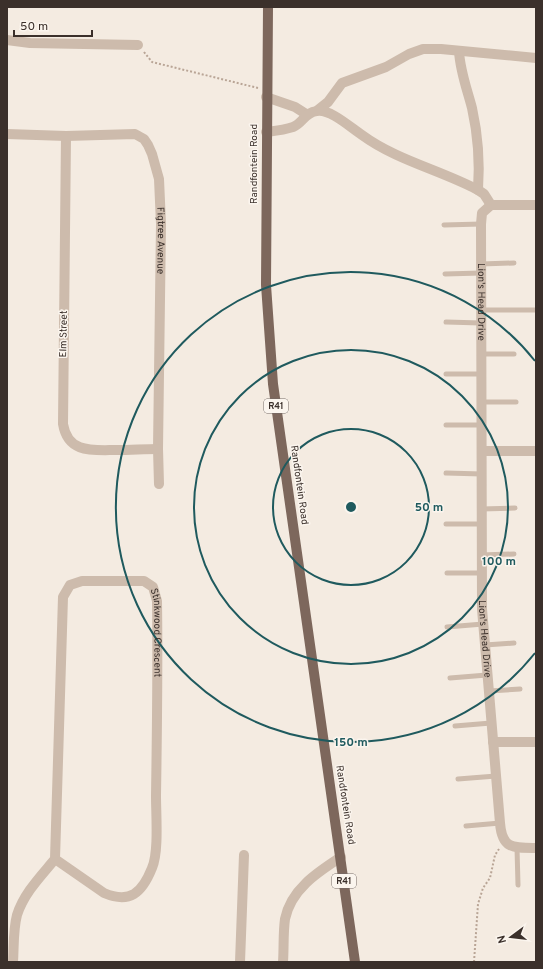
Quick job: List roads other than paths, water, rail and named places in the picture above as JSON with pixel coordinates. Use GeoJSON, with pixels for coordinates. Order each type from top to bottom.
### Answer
{"type":"FeatureCollection","features":[{"type":"Feature","properties":{"kind":"main road","name":"Randfontein Road"},"geometry":{"type":"LineString","coordinates":[[268,7],[266,94],[267,312],[273,384],[355,962]]}},
{"type":"Feature","properties":{"kind":"street"},"geometry":{"type":"LineString","coordinates":[[7,40],[30,43],[138,45]]}},
{"type":"Feature","properties":{"kind":"street"},"geometry":{"type":"LineString","coordinates":[[266,132],[293,127],[300,123],[306,114],[318,110],[328,102],[342,83],[352,78],[372,73],[423,49],[441,49],[536,58]]}},
{"type":"Feature","properties":{"kind":"street"},"geometry":{"type":"LineString","coordinates":[[459,51],[460,66],[472,108],[478,146],[478,190]]}},
{"type":"Feature","properties":{"kind":"street"},"geometry":{"type":"LineString","coordinates":[[266,94],[295,107],[306,114]]}},
{"type":"Feature","properties":{"kind":"street"},"geometry":{"type":"LineString","coordinates":[[318,110],[333,115],[353,127],[361,135],[399,155],[478,190],[484,194],[491,206],[536,205]]}},
{"type":"Feature","properties":{"kind":"street","name":"Figtree Avenue"},"geometry":{"type":"LineString","coordinates":[[7,134],[66,136],[135,134],[144,139],[148,145],[156,165],[159,179],[161,224],[158,449],[159,484]]}},
{"type":"Feature","properties":{"kind":"street","name":"Elm Street"},"geometry":{"type":"LineString","coordinates":[[66,136],[64,434],[73,444],[88,450],[158,449]]}},
{"type":"Feature","properties":{"kind":"street","name":"Lion's Head Drive"},"geometry":{"type":"LineString","coordinates":[[491,206],[482,213],[481,224],[481,555],[483,624],[500,823],[504,842],[517,848]]}},
{"type":"Feature","properties":{"kind":"street"},"geometry":{"type":"LineString","coordinates":[[482,451],[536,451]]}},
{"type":"Feature","properties":{"kind":"street","name":"Stinkwood Crescent"},"geometry":{"type":"LineString","coordinates":[[82,581],[144,581],[153,587],[157,601],[155,861],[137,893],[129,897],[122,898],[104,893],[56,859],[63,597],[70,585],[82,581]]}},
{"type":"Feature","properties":{"kind":"street"},"geometry":{"type":"LineString","coordinates":[[493,742],[536,742]]}},
{"type":"Feature","properties":{"kind":"street"},"geometry":{"type":"LineString","coordinates":[[517,848],[536,848]]}},
{"type":"Feature","properties":{"kind":"street"},"geometry":{"type":"LineString","coordinates":[[240,962],[244,855]]}},
{"type":"Feature","properties":{"kind":"street"},"geometry":{"type":"LineString","coordinates":[[283,962],[285,919],[291,902],[297,892],[315,874],[341,857]]}},
{"type":"Feature","properties":{"kind":"street"},"geometry":{"type":"LineString","coordinates":[[13,962],[15,926],[22,904],[30,890],[56,859]]}},
{"type":"Feature","properties":{"kind":"lane"},"geometry":{"type":"LineString","coordinates":[[444,225],[481,224]]}},
{"type":"Feature","properties":{"kind":"lane"},"geometry":{"type":"LineString","coordinates":[[445,274],[514,263]]}},
{"type":"Feature","properties":{"kind":"lane"},"geometry":{"type":"LineString","coordinates":[[481,310],[536,310]]}},
{"type":"Feature","properties":{"kind":"lane"},"geometry":{"type":"LineString","coordinates":[[446,322],[481,323]]}},
{"type":"Feature","properties":{"kind":"lane"},"geometry":{"type":"LineString","coordinates":[[482,354],[514,354]]}},
{"type":"Feature","properties":{"kind":"lane"},"geometry":{"type":"LineString","coordinates":[[446,374],[482,374]]}},
{"type":"Feature","properties":{"kind":"lane"},"geometry":{"type":"LineString","coordinates":[[482,402],[516,402]]}},
{"type":"Feature","properties":{"kind":"lane"},"geometry":{"type":"LineString","coordinates":[[446,425],[482,426]]}},
{"type":"Feature","properties":{"kind":"lane"},"geometry":{"type":"LineString","coordinates":[[446,473],[482,474]]}},
{"type":"Feature","properties":{"kind":"lane"},"geometry":{"type":"LineString","coordinates":[[481,509],[515,508]]}},
{"type":"Feature","properties":{"kind":"lane"},"geometry":{"type":"LineString","coordinates":[[446,524],[482,524]]}},
{"type":"Feature","properties":{"kind":"lane"},"geometry":{"type":"LineString","coordinates":[[481,555],[514,554]]}},
{"type":"Feature","properties":{"kind":"lane"},"geometry":{"type":"LineString","coordinates":[[447,573],[482,574]]}},
{"type":"Feature","properties":{"kind":"lane"},"geometry":{"type":"LineString","coordinates":[[447,627],[483,624]]}},
{"type":"Feature","properties":{"kind":"lane"},"geometry":{"type":"LineString","coordinates":[[485,645],[514,643]]}},
{"type":"Feature","properties":{"kind":"lane"},"geometry":{"type":"LineString","coordinates":[[450,678],[487,675]]}},
{"type":"Feature","properties":{"kind":"lane"},"geometry":{"type":"LineString","coordinates":[[489,691],[520,689]]}},
{"type":"Feature","properties":{"kind":"lane"},"geometry":{"type":"LineString","coordinates":[[455,726],[491,723]]}},
{"type":"Feature","properties":{"kind":"lane"},"geometry":{"type":"LineString","coordinates":[[458,780],[496,776]]}},
{"type":"Feature","properties":{"kind":"lane"},"geometry":{"type":"LineString","coordinates":[[466,826],[500,823]]}},
{"type":"Feature","properties":{"kind":"lane"},"geometry":{"type":"LineString","coordinates":[[517,848],[518,885]]}}]}
